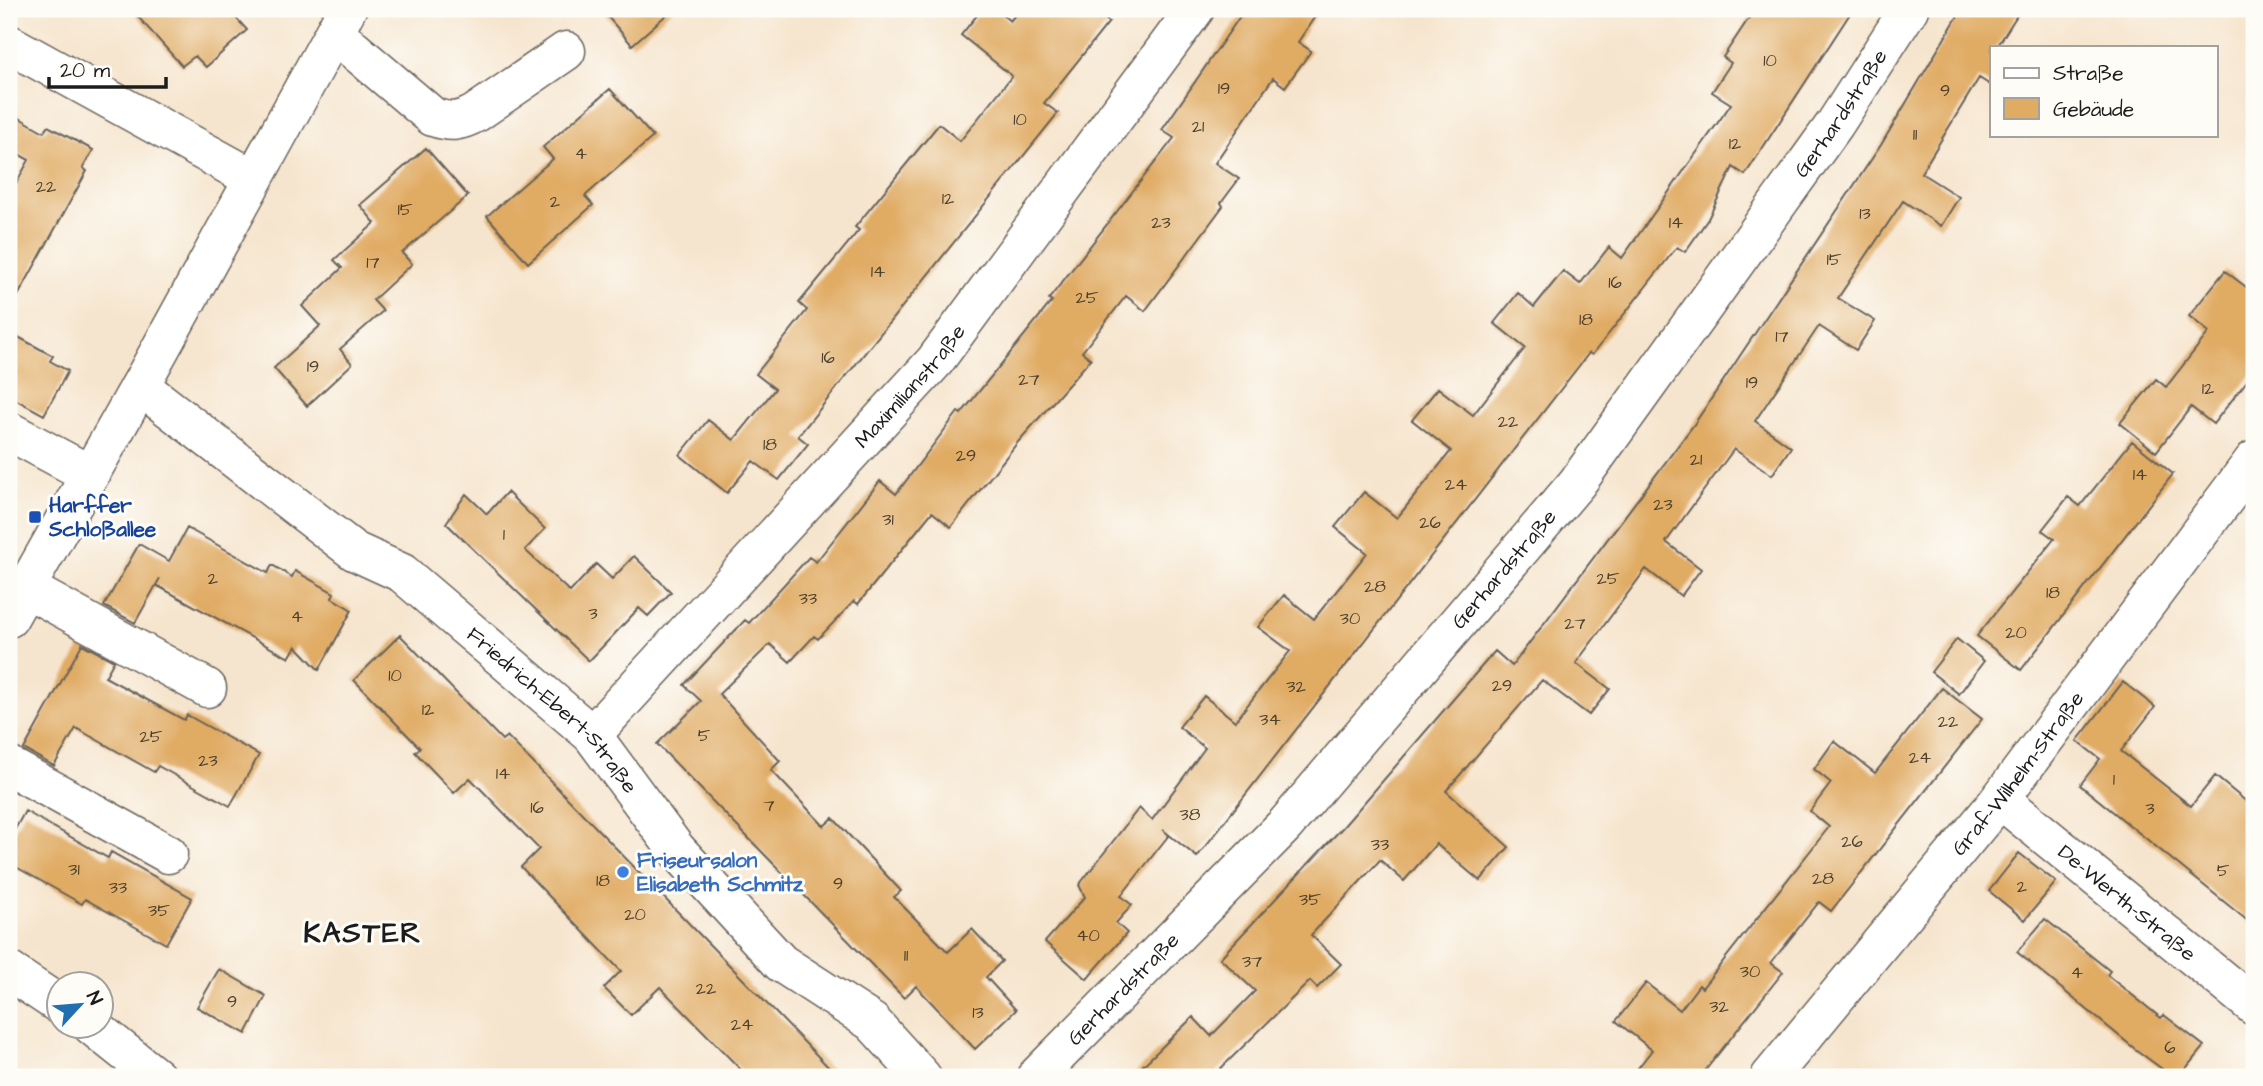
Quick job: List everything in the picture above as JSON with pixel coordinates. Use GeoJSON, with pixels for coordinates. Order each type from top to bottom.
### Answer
{"type":"FeatureCollection","features":[{"type":"Feature","properties":{"kind":"street","name":"Maximilianstraße"},"geometry":{"type":"LineString","coordinates":[[592,736],[935,361],[1195,9]]}},
{"type":"Feature","properties":{"kind":"street","name":"Gerhardstraße"},"geometry":{"type":"LineString","coordinates":[[1036,1077],[1285,825],[1577,484],[1835,124],[1909,9]]}},
{"type":"Feature","properties":{"kind":"street"},"geometry":{"type":"LineString","coordinates":[[207,688],[17,603],[140,386],[340,21],[433,117],[447,122],[461,122],[566,51]]}},
{"type":"Feature","properties":{"kind":"street"},"geometry":{"type":"LineString","coordinates":[[9,44],[252,178]]}},
{"type":"Feature","properties":{"kind":"street","name":"Friedrich-Ebert-Straße"},"geometry":{"type":"LineString","coordinates":[[140,386],[354,551],[402,573],[592,736],[676,849],[781,963],[872,1023],[922,1077]]}},
{"type":"Feature","properties":{"kind":"street"},"geometry":{"type":"LineString","coordinates":[[9,431],[89,474]]}},
{"type":"Feature","properties":{"kind":"street","name":"Graf-Wilhelm-Straße"},"geometry":{"type":"LineString","coordinates":[[1770,1077],[2000,799],[2254,460]]}},
{"type":"Feature","properties":{"kind":"street"},"geometry":{"type":"LineString","coordinates":[[9,766],[168,854]]}},
{"type":"Feature","properties":{"kind":"street","name":"De-Werth-Straße"},"geometry":{"type":"LineString","coordinates":[[2000,799],[2254,1006]]}},
{"type":"Feature","properties":{"kind":"street"},"geometry":{"type":"LineString","coordinates":[[9,971],[46,996]]}},
{"type":"Feature","properties":{"kind":"street"},"geometry":{"type":"LineString","coordinates":[[109,1040],[156,1077]]}},
{"type":"Feature","properties":{"kind":"building"},"geometry":{"type":"Polygon","coordinates":[[[131,9],[228,9],[247,30],[206,67],[195,56],[182,66],[131,9]]]}},
{"type":"Feature","properties":{"kind":"building"},"geometry":{"type":"Polygon","coordinates":[[[601,9],[673,9],[632,45],[601,9]]]}},
{"type":"Feature","properties":{"kind":"building"},"geometry":{"type":"Polygon","coordinates":[[[982,9],[995,9],[1010,21],[1020,9],[1092,9],[1109,22],[1044,103],[1058,113],[798,436],[808,444],[779,480],[753,461],[727,493],[680,455],[708,420],[734,440],[775,389],[756,374],[807,310],[799,303],[859,230],[855,227],[939,124],[960,141],[1012,76],[961,35],[982,9]]]}},
{"type":"Feature","properties":{"kind":"building"},"geometry":{"type":"Polygon","coordinates":[[[1245,9],[1320,9],[1298,42],[1311,51],[1285,87],[1273,78],[1215,163],[1239,179],[1221,203],[1223,206],[1145,311],[1126,296],[1082,352],[1091,359],[1018,442],[951,527],[932,512],[858,604],[854,601],[818,639],[814,636],[790,662],[770,644],[719,694],[780,761],[771,770],[824,826],[833,818],[901,891],[894,897],[948,952],[972,929],[1002,961],[986,977],[1016,1010],[975,1049],[916,986],[904,998],[657,744],[701,701],[684,685],[745,620],[749,623],[809,557],[816,562],[880,481],[896,494],[958,412],[961,414],[1052,301],[1049,299],[1174,138],[1162,130],[1245,9]]]}},
{"type":"Feature","properties":{"kind":"building"},"geometry":{"type":"Polygon","coordinates":[[[1755,9],[1853,9],[1745,175],[1733,167],[1708,219],[1685,252],[1677,247],[1592,355],[1589,353],[1197,857],[1163,830],[1169,835],[1121,896],[1132,905],[1116,923],[1127,933],[1087,979],[1045,942],[1085,897],[1079,885],[1139,808],[1152,820],[1205,748],[1179,727],[1204,696],[1235,721],[1290,651],[1258,627],[1284,595],[1314,619],[1367,553],[1335,527],[1364,492],[1397,518],[1451,451],[1412,420],[1438,388],[1473,415],[1525,348],[1494,323],[1518,293],[1534,307],[1563,271],[1580,284],[1609,247],[1622,258],[1731,104],[1712,92],[1731,63],[1723,57],[1755,9]]]}},
{"type":"Feature","properties":{"kind":"building"},"geometry":{"type":"Polygon","coordinates":[[[1962,9],[2021,9],[1998,46],[1990,46],[1990,85],[1979,78],[1921,173],[1959,197],[1941,226],[1903,201],[1838,298],[1875,321],[1856,350],[1819,326],[1755,421],[1791,447],[1772,475],[1734,449],[1666,542],[1701,569],[1681,596],[1646,569],[1576,663],[1610,689],[1589,715],[1542,680],[1446,791],[1509,847],[1480,881],[1436,844],[1404,881],[1380,860],[1311,935],[1341,964],[1317,988],[1310,981],[1212,1077],[1131,1077],[1193,1017],[1211,1036],[1255,991],[1220,958],[1343,827],[1495,651],[1512,666],[1695,423],[1881,145],[1962,9]]]}},
{"type":"Feature","properties":{"kind":"building"},"geometry":{"type":"Polygon","coordinates":[[[610,89],[653,137],[585,196],[593,205],[528,263],[487,216],[553,159],[543,147],[610,89]]]}},
{"type":"Feature","properties":{"kind":"building"},"geometry":{"type":"Polygon","coordinates":[[[9,112],[44,132],[48,126],[93,150],[83,168],[87,171],[9,312],[9,196],[29,160],[9,149],[9,112]]]}},
{"type":"Feature","properties":{"kind":"building"},"geometry":{"type":"Polygon","coordinates":[[[426,148],[468,196],[402,253],[412,264],[373,300],[383,311],[340,349],[352,364],[307,406],[274,368],[320,326],[302,306],[342,268],[334,260],[375,223],[360,205],[426,148]]]}},
{"type":"Feature","properties":{"kind":"building"},"geometry":{"type":"Polygon","coordinates":[[[2225,271],[2254,293],[2254,372],[2213,424],[2191,407],[2156,452],[2120,423],[2156,379],[2166,387],[2209,332],[2189,316],[2225,271]]]}},
{"type":"Feature","properties":{"kind":"building"},"geometry":{"type":"Polygon","coordinates":[[[9,332],[53,356],[50,361],[68,371],[44,415],[9,396],[9,332]]]}},
{"type":"Feature","properties":{"kind":"building"},"geometry":{"type":"Polygon","coordinates":[[[2132,441],[2173,474],[2021,670],[1977,636],[2054,539],[2042,530],[2068,497],[2080,506],[2132,441]]]}},
{"type":"Feature","properties":{"kind":"building"},"geometry":{"type":"Polygon","coordinates":[[[507,492],[545,529],[525,550],[570,592],[596,564],[612,579],[634,556],[671,592],[648,616],[639,608],[589,661],[446,523],[466,494],[487,514],[507,492]]]}},
{"type":"Feature","properties":{"kind":"building"},"geometry":{"type":"Polygon","coordinates":[[[187,528],[268,573],[272,565],[292,577],[295,571],[334,593],[332,598],[352,610],[319,670],[296,646],[289,658],[156,585],[135,623],[104,606],[139,544],[169,561],[187,528]]]}},
{"type":"Feature","properties":{"kind":"building"},"geometry":{"type":"Polygon","coordinates":[[[400,635],[502,740],[507,736],[838,1077],[748,1077],[660,987],[631,1015],[604,988],[621,971],[521,867],[539,849],[470,778],[454,793],[415,752],[420,748],[354,680],[400,635]]]}},
{"type":"Feature","properties":{"kind":"building"},"geometry":{"type":"Polygon","coordinates":[[[1957,639],[1984,661],[1959,694],[1931,672],[1957,639]]]}},
{"type":"Feature","properties":{"kind":"building"},"geometry":{"type":"Polygon","coordinates":[[[82,644],[114,661],[105,677],[184,720],[187,715],[259,755],[230,806],[158,766],[154,772],[76,728],[54,766],[24,749],[82,644]]]}},
{"type":"Feature","properties":{"kind":"building"},"geometry":{"type":"Polygon","coordinates":[[[2123,682],[2155,707],[2121,751],[2191,806],[2215,776],[2254,808],[2254,926],[2080,785],[2100,759],[2077,741],[2123,682]]]}},
{"type":"Feature","properties":{"kind":"building"},"geometry":{"type":"Polygon","coordinates":[[[1942,688],[1982,719],[1831,911],[1819,902],[1771,963],[1783,972],[1700,1077],[1631,1077],[1652,1050],[1616,1021],[1646,983],[1680,1010],[1699,985],[1702,988],[1829,827],[1810,811],[1831,783],[1814,769],[1834,741],[1875,773],[1942,688]]]}},
{"type":"Feature","properties":{"kind":"building"},"geometry":{"type":"Polygon","coordinates":[[[25,811],[108,858],[111,852],[192,898],[166,944],[85,899],[82,904],[9,863],[9,840],[25,811]]]}},
{"type":"Feature","properties":{"kind":"building"},"geometry":{"type":"Polygon","coordinates":[[[2019,853],[2056,882],[2025,920],[1989,891],[2019,853]]]}},
{"type":"Feature","properties":{"kind":"building"},"geometry":{"type":"Polygon","coordinates":[[[2045,919],[2110,971],[2107,975],[2161,1018],[2164,1015],[2204,1046],[2179,1077],[2173,1077],[2135,1049],[2017,952],[2045,919]]]}},
{"type":"Feature","properties":{"kind":"building"},"geometry":{"type":"Polygon","coordinates":[[[219,969],[266,996],[246,1034],[197,1007],[219,969]]]}},
{"type":"Feature","properties":{"kind":"place","name":"Harffer Schloßallee"},"geometry":{"type":"Point","coordinates":[35,517]}},
{"type":"Feature","properties":{"kind":"place","name":"Friseursalon Elisabeth Schmitz"},"geometry":{"type":"Point","coordinates":[623,872]}},
{"type":"Feature","properties":{"kind":"district","name":"KASTER"},"geometry":{"type":"Point","coordinates":[363,933]}}]}
